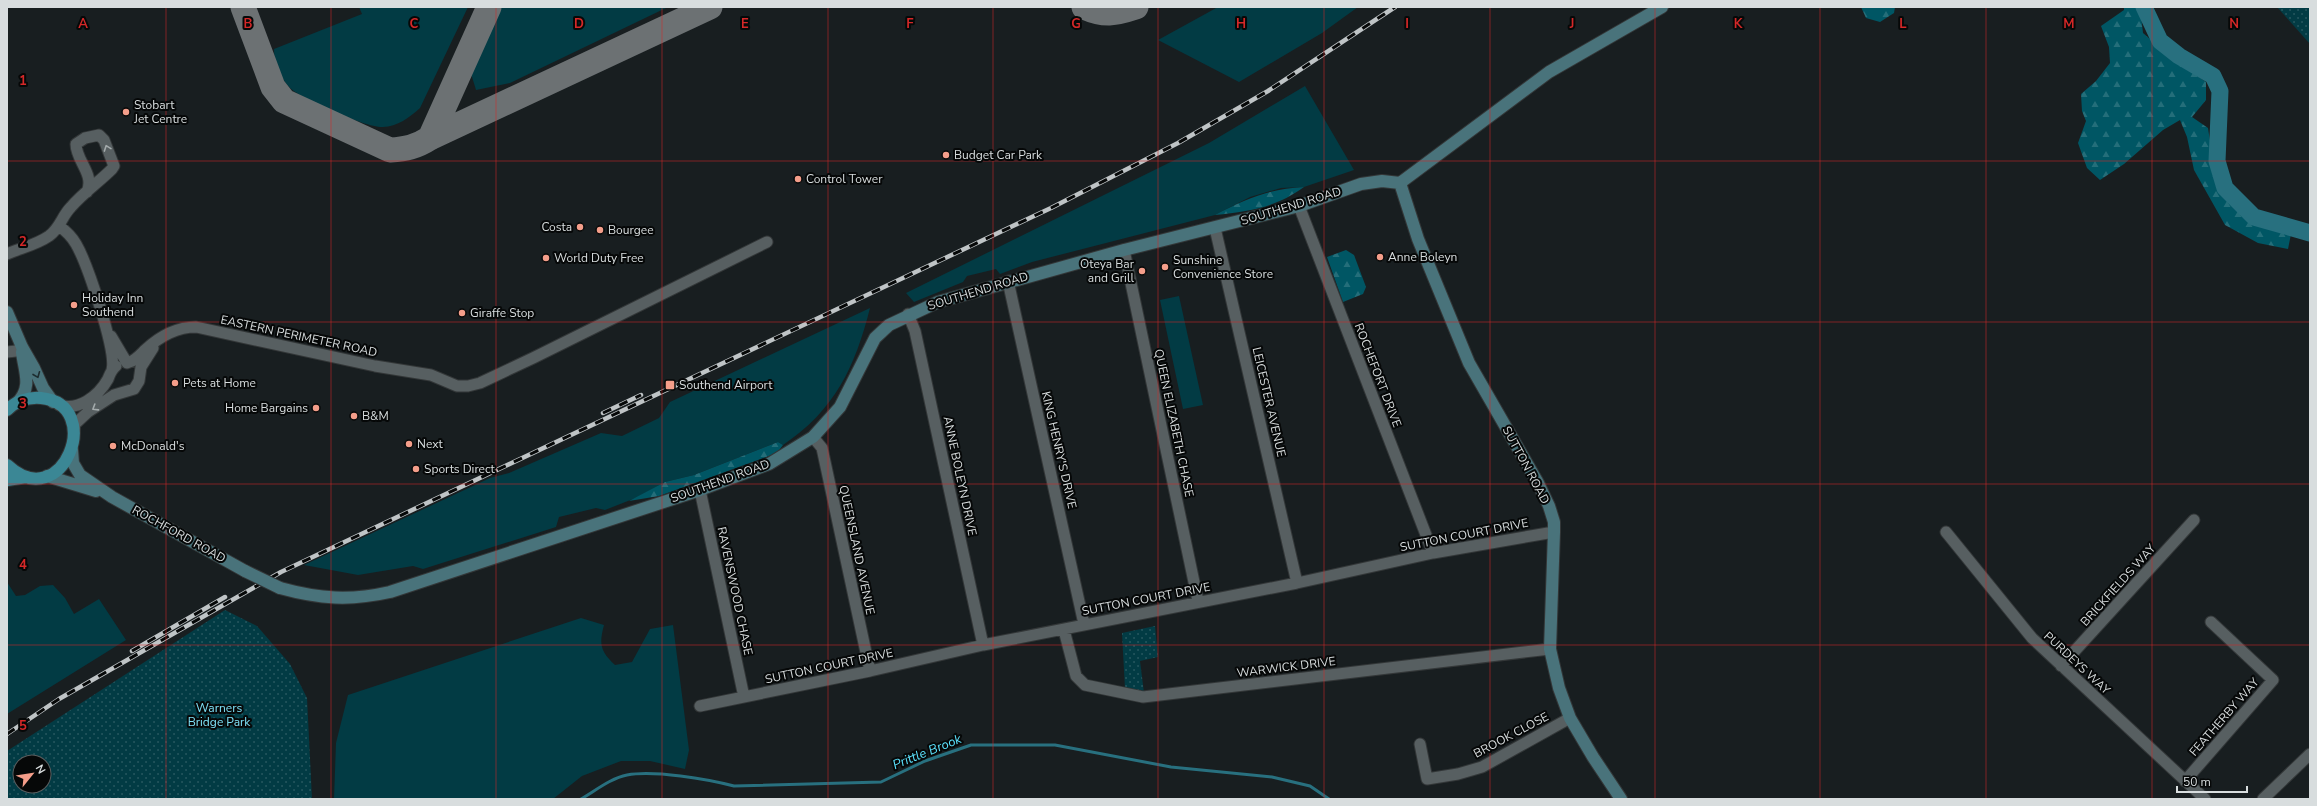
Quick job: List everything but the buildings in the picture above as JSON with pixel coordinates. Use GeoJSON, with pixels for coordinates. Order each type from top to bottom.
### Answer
{"type":"FeatureCollection","features":[{"type":"Feature","properties":{"kind":"main road"},"geometry":{"type":"LineString","coordinates":[[7,410],[17,403],[34,398],[56,403],[70,419],[74,432],[72,450],[64,465],[47,476],[7,480]]}},
{"type":"Feature","properties":{"kind":"main road"},"geometry":{"type":"LineString","coordinates":[[7,465],[15,472],[30,477]]}},
{"type":"Feature","properties":{"kind":"street"},"geometry":{"type":"LineString","coordinates":[[1400,183],[1548,72],[1662,7]]}},
{"type":"Feature","properties":{"kind":"street"},"geometry":{"type":"LineString","coordinates":[[7,260],[21,254],[27,248],[56,229],[72,206],[87,192],[114,166],[104,140],[99,135],[84,138],[76,144],[90,183],[87,192]]}},
{"type":"Feature","properties":{"kind":"street","name":"SOUTHEND ROAD"},"geometry":{"type":"LineString","coordinates":[[245,571],[280,588],[304,595],[346,599],[390,592],[700,490],[769,464],[813,437],[840,407],[875,338],[889,324],[908,314],[938,302],[1008,281],[1299,206],[1361,184],[1382,181],[1400,183]]}},
{"type":"Feature","properties":{"kind":"street","name":"SUTTON ROAD"},"geometry":{"type":"LineString","coordinates":[[1400,183],[1418,239],[1470,363],[1538,483],[1549,506],[1554,532],[1550,649],[1559,688],[1570,718],[1592,757],[1621,799]]}},
{"type":"Feature","properties":{"kind":"street","name":"ROCHEFORT DRIVE"},"geometry":{"type":"LineString","coordinates":[[1299,206],[1433,553]]}},
{"type":"Feature","properties":{"kind":"street","name":"LEICESTER AVENUE"},"geometry":{"type":"LineString","coordinates":[[1215,228],[1297,583]]}},
{"type":"Feature","properties":{"kind":"street"},"geometry":{"type":"LineString","coordinates":[[56,229],[76,244],[108,330],[126,362],[137,369],[139,377],[134,389],[114,395],[83,416],[75,424],[74,432]]}},
{"type":"Feature","properties":{"kind":"street","name":"EASTERN PERIMETER ROAD"},"geometry":{"type":"LineString","coordinates":[[126,362],[136,358],[159,340],[177,330],[196,328],[376,366],[436,376],[461,386],[480,383],[767,242]]}},
{"type":"Feature","properties":{"kind":"street"},"geometry":{"type":"LineString","coordinates":[[7,254],[27,248]]}},
{"type":"Feature","properties":{"kind":"street","name":"QUEEN ELIZABETH CHASE"},"geometry":{"type":"LineString","coordinates":[[1124,250],[1198,601]]}},
{"type":"Feature","properties":{"kind":"street","name":"KING HENRY'S DRIVE"},"geometry":{"type":"LineString","coordinates":[[1008,281],[1084,624]]}},
{"type":"Feature","properties":{"kind":"street"},"geometry":{"type":"LineString","coordinates":[[7,312],[22,347],[45,392],[56,403],[72,407],[86,402],[103,386],[117,364],[126,362]]}},
{"type":"Feature","properties":{"kind":"street","name":"ANNE BOLEYN DRIVE"},"geometry":{"type":"LineString","coordinates":[[908,314],[915,331],[982,645]]}},
{"type":"Feature","properties":{"kind":"street"},"geometry":{"type":"LineString","coordinates":[[108,330],[112,359],[110,381],[113,387],[124,392]]}},
{"type":"Feature","properties":{"kind":"street","name":"EASTERN PERIMETER ROAD"},"geometry":{"type":"LineString","coordinates":[[139,377],[141,367],[159,340]]}},
{"type":"Feature","properties":{"kind":"street"},"geometry":{"type":"LineString","coordinates":[[117,344],[131,352],[146,349]]}},
{"type":"Feature","properties":{"kind":"street"},"geometry":{"type":"LineString","coordinates":[[7,352],[16,351],[22,347]]}},
{"type":"Feature","properties":{"kind":"street"},"geometry":{"type":"LineString","coordinates":[[17,403],[24,395],[27,386],[22,347]]}},
{"type":"Feature","properties":{"kind":"street","name":"QUEENSLAND AVENUE"},"geometry":{"type":"LineString","coordinates":[[813,437],[822,448],[870,671]]}},
{"type":"Feature","properties":{"kind":"street","name":"ROCHFORD ROAD"},"geometry":{"type":"LineString","coordinates":[[72,450],[73,463],[77,471],[112,497],[245,571]]}},
{"type":"Feature","properties":{"kind":"street","name":"ROCHFORD ROAD"},"geometry":{"type":"LineString","coordinates":[[47,476],[68,481],[112,497]]}},
{"type":"Feature","properties":{"kind":"street","name":"RAVENSWOOD CHASE"},"geometry":{"type":"LineString","coordinates":[[700,490],[744,697]]}},
{"type":"Feature","properties":{"kind":"street","name":"BRICKFIELDS WAY"},"geometry":{"type":"LineString","coordinates":[[2061,666],[2194,520]]}},
{"type":"Feature","properties":{"kind":"street","name":"SUTTON COURT DRIVE"},"geometry":{"type":"LineString","coordinates":[[700,706],[870,671],[982,645],[1064,630],[1084,624],[1297,583],[1433,553],[1554,532]]}},
{"type":"Feature","properties":{"kind":"street","name":"PURDEYS WAY"},"geometry":{"type":"LineString","coordinates":[[1946,532],[2032,638],[2205,799]]}},
{"type":"Feature","properties":{"kind":"street","name":"FEATHERBY WAY"},"geometry":{"type":"LineString","coordinates":[[2185,781],[2273,680],[2211,622]]}},
{"type":"Feature","properties":{"kind":"street","name":"WARWICK DRIVE"},"geometry":{"type":"LineString","coordinates":[[1064,630],[1076,676],[1085,685],[1143,697],[1550,649]]}},
{"type":"Feature","properties":{"kind":"street","name":"BROOK CLOSE"},"geometry":{"type":"LineString","coordinates":[[1420,744],[1427,779],[1458,774],[1482,767],[1570,718]]}},
{"type":"Feature","properties":{"kind":"street"},"geometry":{"type":"LineString","coordinates":[[2263,799],[2310,754]]}},
{"type":"Feature","properties":{"kind":"green space"},"geometry":{"type":"Polygon","coordinates":[[[359,7],[468,7],[420,108],[408,118],[388,127],[363,123],[307,99],[290,88],[280,75],[276,65],[274,49],[362,14],[359,7]]]}},
{"type":"Feature","properties":{"kind":"green space"},"geometry":{"type":"Polygon","coordinates":[[[496,7],[668,7],[510,83],[476,90],[469,67],[496,7]]]}},
{"type":"Feature","properties":{"kind":"green space"},"geometry":{"type":"Polygon","coordinates":[[[1218,7],[1358,7],[1322,33],[1239,82],[1158,40],[1218,7]]]}},
{"type":"Feature","properties":{"kind":"green space"},"geometry":{"type":"Polygon","coordinates":[[[1861,7],[1895,7],[1894,13],[1880,22],[1866,18],[1861,7]]]}},
{"type":"Feature","properties":{"kind":"green space"},"geometry":{"type":"Polygon","coordinates":[[[2124,7],[2140,7],[2143,33],[2171,57],[2206,82],[2206,100],[2192,117],[2208,128],[2216,167],[2222,183],[2240,208],[2254,218],[2291,234],[2288,249],[2258,243],[2225,225],[2194,170],[2187,137],[2180,120],[2163,130],[2124,164],[2100,180],[2087,168],[2078,143],[2086,121],[2082,111],[2081,94],[2096,81],[2110,63],[2109,47],[2101,26],[2124,10],[2124,7]]]}},
{"type":"Feature","properties":{"kind":"green space"},"geometry":{"type":"Polygon","coordinates":[[[2277,7],[2310,7],[2310,44],[2277,7]]]}},
{"type":"Feature","properties":{"kind":"green space"},"geometry":{"type":"Polygon","coordinates":[[[1305,86],[1354,170],[1304,187],[1281,188],[1250,197],[1215,215],[1032,262],[1000,274],[996,269],[967,276],[963,282],[914,302],[906,293],[1209,143],[1305,86]]]}},
{"type":"Feature","properties":{"kind":"green space"},"geometry":{"type":"Polygon","coordinates":[[[1304,187],[1283,200],[1272,204],[1251,210],[1215,215],[1258,196],[1279,190],[1304,187]]]}},
{"type":"Feature","properties":{"kind":"green space"},"geometry":{"type":"Polygon","coordinates":[[[1346,250],[1354,255],[1366,287],[1363,294],[1343,302],[1327,257],[1346,250]]]}},
{"type":"Feature","properties":{"kind":"green space"},"geometry":{"type":"Polygon","coordinates":[[[1179,296],[1203,405],[1183,409],[1160,300],[1179,296]]]}},
{"type":"Feature","properties":{"kind":"green space"},"geometry":{"type":"Polygon","coordinates":[[[870,308],[850,368],[840,386],[816,417],[783,445],[778,442],[694,475],[665,482],[638,497],[605,510],[596,508],[559,517],[556,527],[423,569],[413,566],[358,575],[304,565],[490,478],[509,473],[601,433],[622,436],[659,418],[670,402],[870,308]]]}},
{"type":"Feature","properties":{"kind":"green space"},"geometry":{"type":"Polygon","coordinates":[[[778,442],[783,445],[777,453],[659,496],[629,501],[665,482],[694,475],[778,442]]]}},
{"type":"Feature","properties":{"kind":"green space"},"geometry":{"type":"Polygon","coordinates":[[[7,582],[16,596],[25,595],[40,586],[53,585],[65,598],[74,614],[99,599],[126,640],[7,714],[7,582]]]}},
{"type":"Feature","properties":{"kind":"green space","name":"Warners Bridge Park"},"geometry":{"type":"Polygon","coordinates":[[[225,610],[257,626],[290,664],[307,698],[312,799],[7,799],[7,751],[225,610]]]}},
{"type":"Feature","properties":{"kind":"green space"},"geometry":{"type":"Polygon","coordinates":[[[581,618],[604,625],[601,642],[602,647],[606,656],[615,665],[632,662],[650,629],[673,625],[689,750],[685,769],[650,761],[621,761],[582,776],[553,799],[334,799],[336,743],[348,695],[581,618]]]}},
{"type":"Feature","properties":{"kind":"green space"},"geometry":{"type":"Polygon","coordinates":[[[1155,626],[1158,657],[1140,661],[1144,693],[1125,689],[1122,633],[1155,626]]]}},
{"type":"Feature","properties":{"kind":"waterway"},"geometry":{"type":"LineString","coordinates":[[2144,7],[2160,41],[2179,56],[2213,76],[2220,91],[2217,161],[2225,188],[2254,217],[2310,233]]}},
{"type":"Feature","properties":{"kind":"waterway","name":"Prittle Brook"},"geometry":{"type":"LineString","coordinates":[[581,799],[615,779],[627,775],[638,774],[666,774],[734,786],[881,782],[925,761],[971,745],[1055,745],[1171,767],[1272,777],[1310,786],[1329,799]]}},
{"type":"Feature","properties":{"kind":"taxiway"},"geometry":{"type":"LineString","coordinates":[[243,7],[273,87],[284,101],[390,150],[420,144],[710,7]]}},
{"type":"Feature","properties":{"kind":"taxiway"},"geometry":{"type":"LineString","coordinates":[[430,138],[489,7]]}},
{"type":"Feature","properties":{"kind":"taxiway"},"geometry":{"type":"LineString","coordinates":[[1084,7],[1104,13],[1122,11],[1136,7]]}},
{"type":"Feature","properties":{"kind":"railway"},"geometry":{"type":"LineString","coordinates":[[7,734],[59,699],[281,572],[1051,208],[1178,143],[1268,91],[1395,7]]}},
{"type":"Feature","properties":{"kind":"railway"},"geometry":{"type":"LineString","coordinates":[[603,413],[641,395]]}},
{"type":"Feature","properties":{"kind":"railway"},"geometry":{"type":"LineString","coordinates":[[132,651],[225,597]]}},
{"type":"Feature","properties":{"kind":"place","name":"Stobart Jet Centre"},"geometry":{"type":"Point","coordinates":[126,112]}},
{"type":"Feature","properties":{"kind":"place","name":"Budget Car Park"},"geometry":{"type":"Point","coordinates":[946,155]}},
{"type":"Feature","properties":{"kind":"place","name":"Control Tower"},"geometry":{"type":"Point","coordinates":[798,179]}},
{"type":"Feature","properties":{"kind":"place","name":"Costa"},"geometry":{"type":"Point","coordinates":[580,227]}},
{"type":"Feature","properties":{"kind":"place","name":"Bourgee"},"geometry":{"type":"Point","coordinates":[600,230]}},
{"type":"Feature","properties":{"kind":"place","name":"Anne Boleyn"},"geometry":{"type":"Point","coordinates":[1380,257]}},
{"type":"Feature","properties":{"kind":"place","name":"World Duty Free"},"geometry":{"type":"Point","coordinates":[546,258]}},
{"type":"Feature","properties":{"kind":"place","name":"Sunshine Convenience Store"},"geometry":{"type":"Point","coordinates":[1165,267]}},
{"type":"Feature","properties":{"kind":"place","name":"Oteya Bar and Grill"},"geometry":{"type":"Point","coordinates":[1142,271]}},
{"type":"Feature","properties":{"kind":"place","name":"Holiday Inn Southend"},"geometry":{"type":"Point","coordinates":[74,305]}},
{"type":"Feature","properties":{"kind":"place","name":"Giraffe Stop"},"geometry":{"type":"Point","coordinates":[462,313]}},
{"type":"Feature","properties":{"kind":"place","name":"Pets at Home"},"geometry":{"type":"Point","coordinates":[175,383]}},
{"type":"Feature","properties":{"kind":"place","name":"Southend Airport"},"geometry":{"type":"Point","coordinates":[670,385]}},
{"type":"Feature","properties":{"kind":"place","name":"Home Bargains"},"geometry":{"type":"Point","coordinates":[316,408]}},
{"type":"Feature","properties":{"kind":"place","name":"B&M"},"geometry":{"type":"Point","coordinates":[354,416]}},
{"type":"Feature","properties":{"kind":"place","name":"Next"},"geometry":{"type":"Point","coordinates":[409,444]}},
{"type":"Feature","properties":{"kind":"place","name":"McDonald's"},"geometry":{"type":"Point","coordinates":[113,446]}},
{"type":"Feature","properties":{"kind":"place","name":"Sports Direct"},"geometry":{"type":"Point","coordinates":[416,469]}}]}
